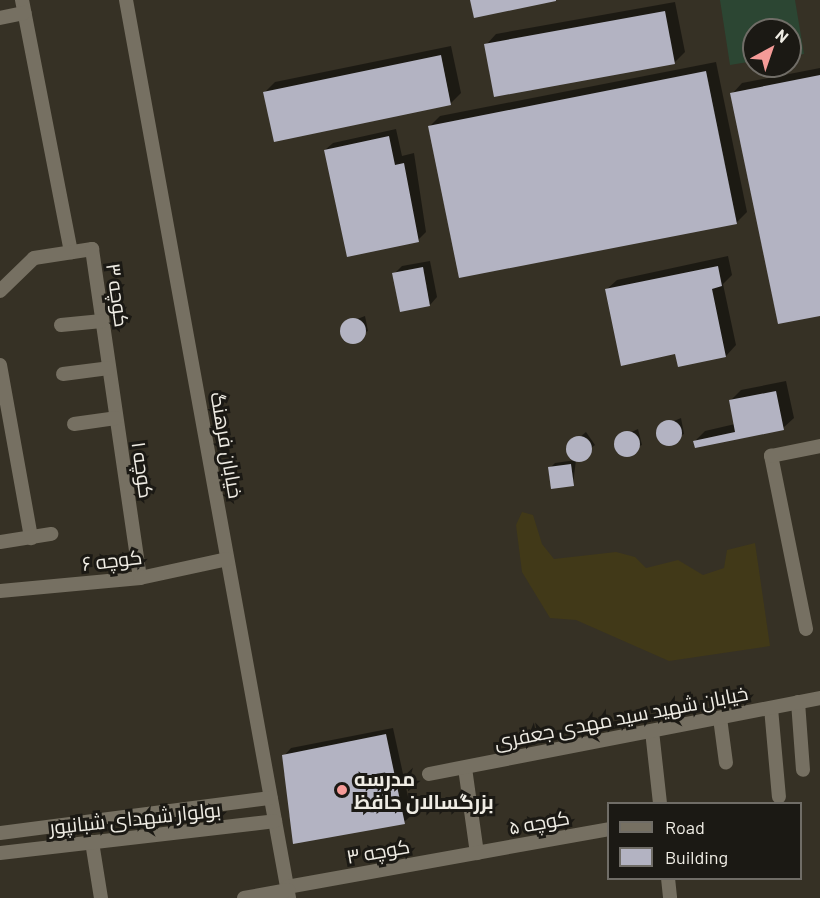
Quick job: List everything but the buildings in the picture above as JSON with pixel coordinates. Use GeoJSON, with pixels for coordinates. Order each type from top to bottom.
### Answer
{"type":"FeatureCollection","features":[{"type":"Feature","properties":{"kind":"street","name":"خیابان فرهنگ"},"geometry":{"type":"LineString","coordinates":[[126,0],[288,892]]}},
{"type":"Feature","properties":{"kind":"street"},"geometry":{"type":"LineString","coordinates":[[0,18],[23,7],[71,252],[34,258],[0,291]]}},
{"type":"Feature","properties":{"kind":"street","name":"کوچه ۳"},"geometry":{"type":"LineString","coordinates":[[71,252],[92,249],[109,368]]}},
{"type":"Feature","properties":{"kind":"street"},"geometry":{"type":"LineString","coordinates":[[61,325],[102,321]]}},
{"type":"Feature","properties":{"kind":"street"},"geometry":{"type":"LineString","coordinates":[[0,365],[31,538]]}},
{"type":"Feature","properties":{"kind":"street"},"geometry":{"type":"LineString","coordinates":[[63,374],[109,368]]}},
{"type":"Feature","properties":{"kind":"street","name":"کوچه ۱"},"geometry":{"type":"LineString","coordinates":[[109,368],[140,578]]}},
{"type":"Feature","properties":{"kind":"street"},"geometry":{"type":"LineString","coordinates":[[74,424],[116,418]]}},
{"type":"Feature","properties":{"kind":"street"},"geometry":{"type":"LineString","coordinates":[[806,628],[771,456],[820,446]]}},
{"type":"Feature","properties":{"kind":"street"},"geometry":{"type":"LineString","coordinates":[[0,542],[51,534]]}},
{"type":"Feature","properties":{"kind":"street","name":"کوچه ۶"},"geometry":{"type":"LineString","coordinates":[[0,591],[140,578],[227,559]]}},
{"type":"Feature","properties":{"kind":"street","name":"خیابان شهید سید مهدی جعفری"},"geometry":{"type":"LineString","coordinates":[[429,774],[820,698]]}},
{"type":"Feature","properties":{"kind":"street"},"geometry":{"type":"LineString","coordinates":[[798,702],[803,770]]}},
{"type":"Feature","properties":{"kind":"street"},"geometry":{"type":"LineString","coordinates":[[771,708],[779,797]]}},
{"type":"Feature","properties":{"kind":"street"},"geometry":{"type":"LineString","coordinates":[[720,718],[726,763]]}},
{"type":"Feature","properties":{"kind":"street"},"geometry":{"type":"LineString","coordinates":[[652,731],[660,802]]}},
{"type":"Feature","properties":{"kind":"street"},"geometry":{"type":"LineString","coordinates":[[465,768],[477,853]]}},
{"type":"Feature","properties":{"kind":"street","name":"بولوار شهدای شبانپور"},"geometry":{"type":"LineString","coordinates":[[0,833],[271,798]]}},
{"type":"Feature","properties":{"kind":"street"},"geometry":{"type":"LineString","coordinates":[[228,805],[231,826]]}},
{"type":"Feature","properties":{"kind":"street","name":"بولوار شهدای شبانپور"},"geometry":{"type":"LineString","coordinates":[[0,853],[275,821]]}},
{"type":"Feature","properties":{"kind":"street","name":"کوچه ۵"},"geometry":{"type":"LineString","coordinates":[[477,853],[607,829]]}},
{"type":"Feature","properties":{"kind":"street"},"geometry":{"type":"LineString","coordinates":[[92,842],[101,898]]}},
{"type":"Feature","properties":{"kind":"street","name":"کوچه ۳"},"geometry":{"type":"LineString","coordinates":[[244,898],[288,892],[477,853]]}},
{"type":"Feature","properties":{"kind":"street"},"geometry":{"type":"LineString","coordinates":[[668,880],[670,898]]}},
{"type":"Feature","properties":{"kind":"green space"},"geometry":{"type":"Polygon","coordinates":[[[720,0],[795,0],[798,18],[742,18],[742,63],[730,65],[720,0]]]}},
{"type":"Feature","properties":{"kind":"sand"},"geometry":{"type":"Polygon","coordinates":[[[522,512],[533,515],[542,544],[554,559],[616,552],[635,557],[646,568],[678,560],[703,575],[724,568],[727,550],[755,543],[770,646],[669,661],[576,620],[550,618],[522,572],[516,525],[522,512]]]}},
{"type":"Feature","properties":{"kind":"place","name":"مدرسه بزرگسالان حافظ"},"geometry":{"type":"Point","coordinates":[342,790]}}]}
